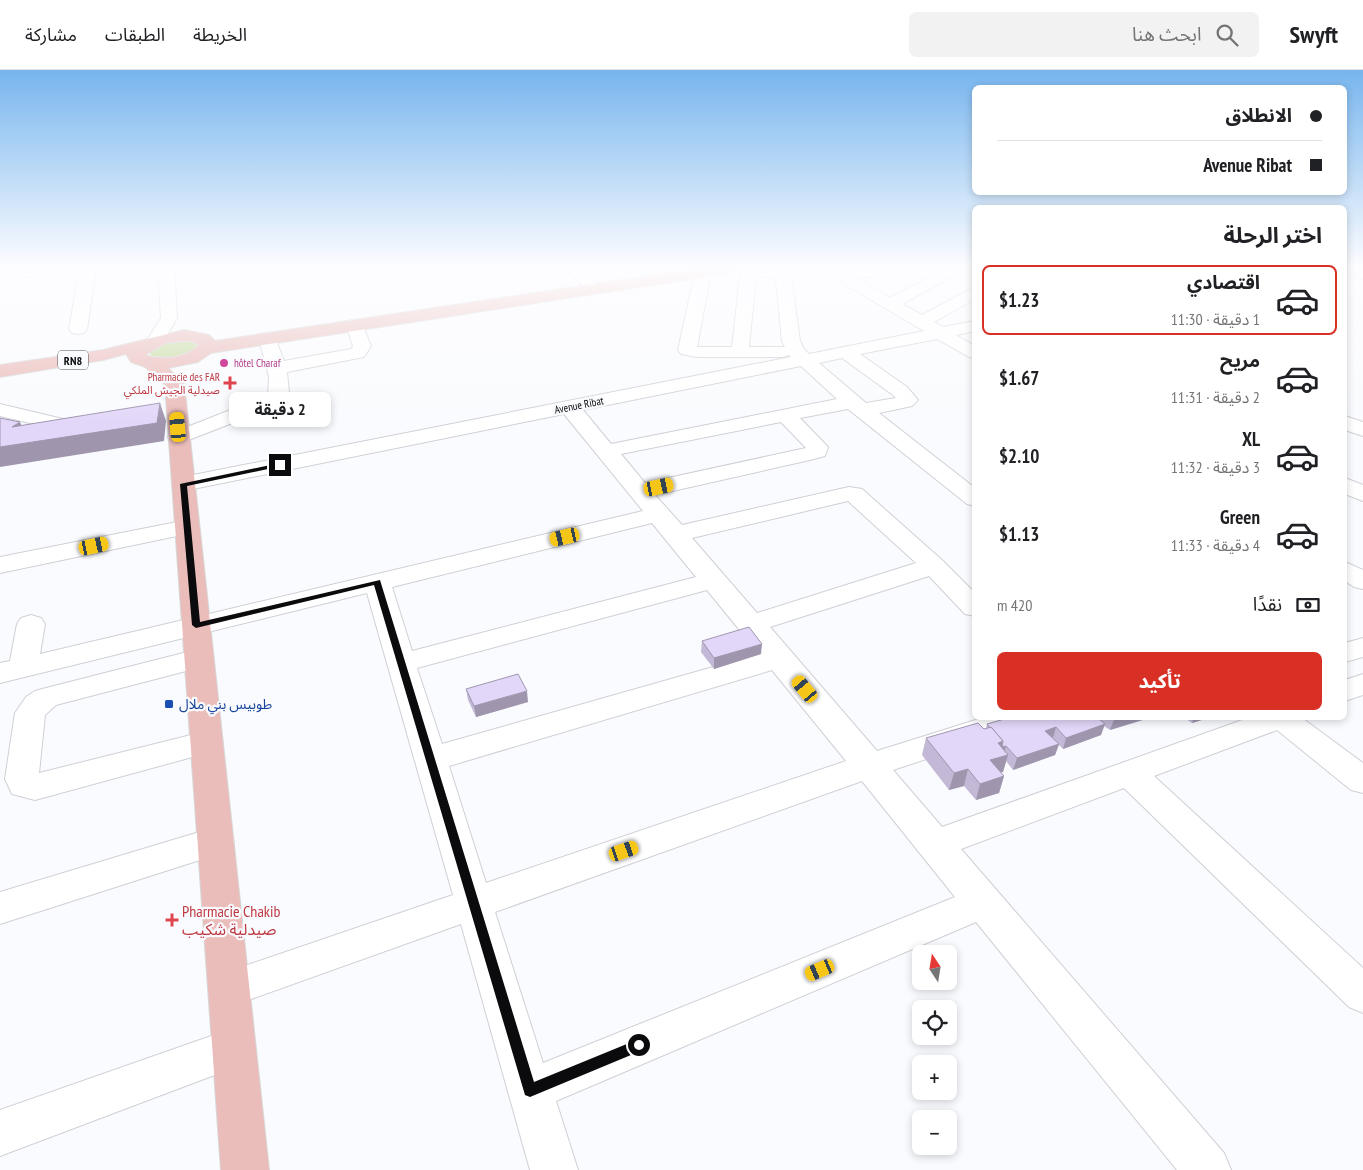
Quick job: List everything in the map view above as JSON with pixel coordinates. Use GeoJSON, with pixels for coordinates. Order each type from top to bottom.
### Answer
{"type":"FeatureCollection","features":[{"type":"Feature","properties":{"kind":"main road","name":"RN8"},"geometry":{"type":"LineString","coordinates":[[0,379],[154,358],[198,345],[349,319]]}},
{"type":"Feature","properties":{"kind":"main road","name":"RN8"},"geometry":{"type":"LineString","coordinates":[[0,371],[103,355],[154,358],[174,362],[198,345],[268,339],[392,319]]}},
{"type":"Feature","properties":{"kind":"main road"},"geometry":{"type":"LineString","coordinates":[[198,345],[154,358],[172,424],[183,484],[245,1170]]}},
{"type":"Feature","properties":{"kind":"street"},"geometry":{"type":"LineString","coordinates":[[78,329],[80,319]]}},
{"type":"Feature","properties":{"kind":"street"},"geometry":{"type":"LineString","coordinates":[[154,358],[168,319]]}},
{"type":"Feature","properties":{"kind":"street"},"geometry":{"type":"LineString","coordinates":[[170,319],[198,345]]}},
{"type":"Feature","properties":{"kind":"street"},"geometry":{"type":"LineString","coordinates":[[693,319],[687,350],[696,352],[740,352],[800,356]]}},
{"type":"Feature","properties":{"kind":"street"},"geometry":{"type":"LineString","coordinates":[[740,352],[741,319]]}},
{"type":"Feature","properties":{"kind":"street"},"geometry":{"type":"LineString","coordinates":[[788,319],[791,341],[800,356],[858,406],[972,497]]}},
{"type":"Feature","properties":{"kind":"street"},"geometry":{"type":"LineString","coordinates":[[917,319],[972,351]]}},
{"type":"Feature","properties":{"kind":"street"},"geometry":{"type":"LineString","coordinates":[[922,322],[927,319]]}},
{"type":"Feature","properties":{"kind":"street"},"geometry":{"type":"LineString","coordinates":[[276,368],[358,353],[362,346],[355,325]]}},
{"type":"Feature","properties":{"kind":"street","name":"Avenue Ribat"},"geometry":{"type":"LineString","coordinates":[[183,484],[569,407],[800,356],[844,352],[972,327]]}},
{"type":"Feature","properties":{"kind":"street"},"geometry":{"type":"LineString","coordinates":[[172,424],[277,399],[279,386],[268,339]]}},
{"type":"Feature","properties":{"kind":"street"},"geometry":{"type":"LineString","coordinates":[[606,451],[785,415],[905,402],[908,400],[900,391],[844,352]]}},
{"type":"Feature","properties":{"kind":"street"},"geometry":{"type":"LineString","coordinates":[[569,407],[1207,1170]]}},
{"type":"Feature","properties":{"kind":"street"},"geometry":{"type":"LineString","coordinates":[[0,410],[77,429],[103,428]]}},
{"type":"Feature","properties":{"kind":"street"},"geometry":{"type":"LineString","coordinates":[[11,670],[658,513],[817,451],[817,448],[785,415]]}},
{"type":"Feature","properties":{"kind":"street"},"geometry":{"type":"LineString","coordinates":[[1347,423],[1363,430]]}},
{"type":"Feature","properties":{"kind":"street"},"geometry":{"type":"LineString","coordinates":[[1347,486],[1363,494]]}},
{"type":"Feature","properties":{"kind":"street"},"geometry":{"type":"LineString","coordinates":[[658,513],[854,494],[934,566],[972,605]]}},
{"type":"Feature","properties":{"kind":"street"},"geometry":{"type":"LineString","coordinates":[[0,565],[187,526]]}},
{"type":"Feature","properties":{"kind":"street"},"geometry":{"type":"LineString","coordinates":[[750,624],[934,566]]}},
{"type":"Feature","properties":{"kind":"street"},"geometry":{"type":"LineString","coordinates":[[1347,571],[1363,581]]}},
{"type":"Feature","properties":{"kind":"street"},"geometry":{"type":"LineString","coordinates":[[401,663],[714,580]]}},
{"type":"Feature","properties":{"kind":"street"},"geometry":{"type":"LineString","coordinates":[[377,582],[554,1170]]}},
{"type":"Feature","properties":{"kind":"street"},"geometry":{"type":"LineString","coordinates":[[11,670],[31,624]]}},
{"type":"Feature","properties":{"kind":"street"},"geometry":{"type":"LineString","coordinates":[[1347,652],[1363,647]]}},
{"type":"Feature","properties":{"kind":"street"},"geometry":{"type":"LineString","coordinates":[[199,658],[46,698],[37,704],[30,713],[22,779],[24,785],[35,787],[207,742]]}},
{"type":"Feature","properties":{"kind":"street"},"geometry":{"type":"LineString","coordinates":[[430,760],[780,658]]}},
{"type":"Feature","properties":{"kind":"street"},"geometry":{"type":"LineString","coordinates":[[1347,690],[1363,684]]}},
{"type":"Feature","properties":{"kind":"street"},"geometry":{"type":"LineString","coordinates":[[229,989],[869,766],[1009,720]]}},
{"type":"Feature","properties":{"kind":"street"},"geometry":{"type":"LineString","coordinates":[[934,844],[1273,720]]}},
{"type":"Feature","properties":{"kind":"street"},"geometry":{"type":"LineString","coordinates":[[1285,720],[1358,771]]}},
{"type":"Feature","properties":{"kind":"street"},"geometry":{"type":"LineString","coordinates":[[1128,772],[1363,994]]}},
{"type":"Feature","properties":{"kind":"street"},"geometry":{"type":"LineString","coordinates":[[0,908],[216,841]]}},
{"type":"Feature","properties":{"kind":"street"},"geometry":{"type":"LineString","coordinates":[[530,1090],[983,902]]}},
{"type":"Feature","properties":{"kind":"street"},"geometry":{"type":"LineString","coordinates":[[0,1133],[234,1048]]}},
{"type":"Feature","properties":{"kind":"green space"},"geometry":{"type":"Polygon","coordinates":[[[204,340],[192,353],[170,358],[152,356],[147,351],[162,341],[204,340]]]}},
{"type":"Feature","properties":{"kind":"building"},"geometry":{"type":"Polygon","coordinates":[[[160,403],[157,423],[0,447],[0,418],[20,422],[12,427],[160,403]]]}},
{"type":"Feature","properties":{"kind":"building"},"geometry":{"type":"Polygon","coordinates":[[[749,627],[762,644],[714,658],[702,641],[749,627]]]}},
{"type":"Feature","properties":{"kind":"building"},"geometry":{"type":"Polygon","coordinates":[[[518,674],[527,691],[474,706],[466,689],[518,674]]]}},
{"type":"Feature","properties":{"kind":"building"},"geometry":{"type":"Polygon","coordinates":[[[1001,720],[1100,720],[1105,724],[1066,738],[1056,727],[1045,731],[1059,744],[1017,758],[1006,746],[1002,747],[1003,741],[987,724],[1001,720]]]}},
{"type":"Feature","properties":{"kind":"building"},"geometry":{"type":"Polygon","coordinates":[[[978,723],[984,729],[991,727],[1003,741],[998,743],[1008,755],[990,760],[1004,776],[980,784],[968,769],[954,773],[926,738],[978,723]]]}},
{"type":"Feature","properties":{"kind":"place","name":"hôtel Charaf"},"geometry":{"type":"Point","coordinates":[224,363]}},
{"type":"Feature","properties":{"kind":"place","name":"Pharmacie des FAR صيدلية الجيش الملكي"},"geometry":{"type":"Point","coordinates":[230,383]}},
{"type":"Feature","properties":{"kind":"place","name":"طوبيس بني ملال"},"geometry":{"type":"Point","coordinates":[169,704]}},
{"type":"Feature","properties":{"kind":"place","name":"Pharmacie Chakib صيدلية شكيب"},"geometry":{"type":"Point","coordinates":[172,920]}},
{"type":"Feature","properties":{"kind":"route"},"geometry":{"type":"LineString","coordinates":[[280,465],[183,484],[196,625],[377,582],[530,1090],[639,1045]]}}]}
